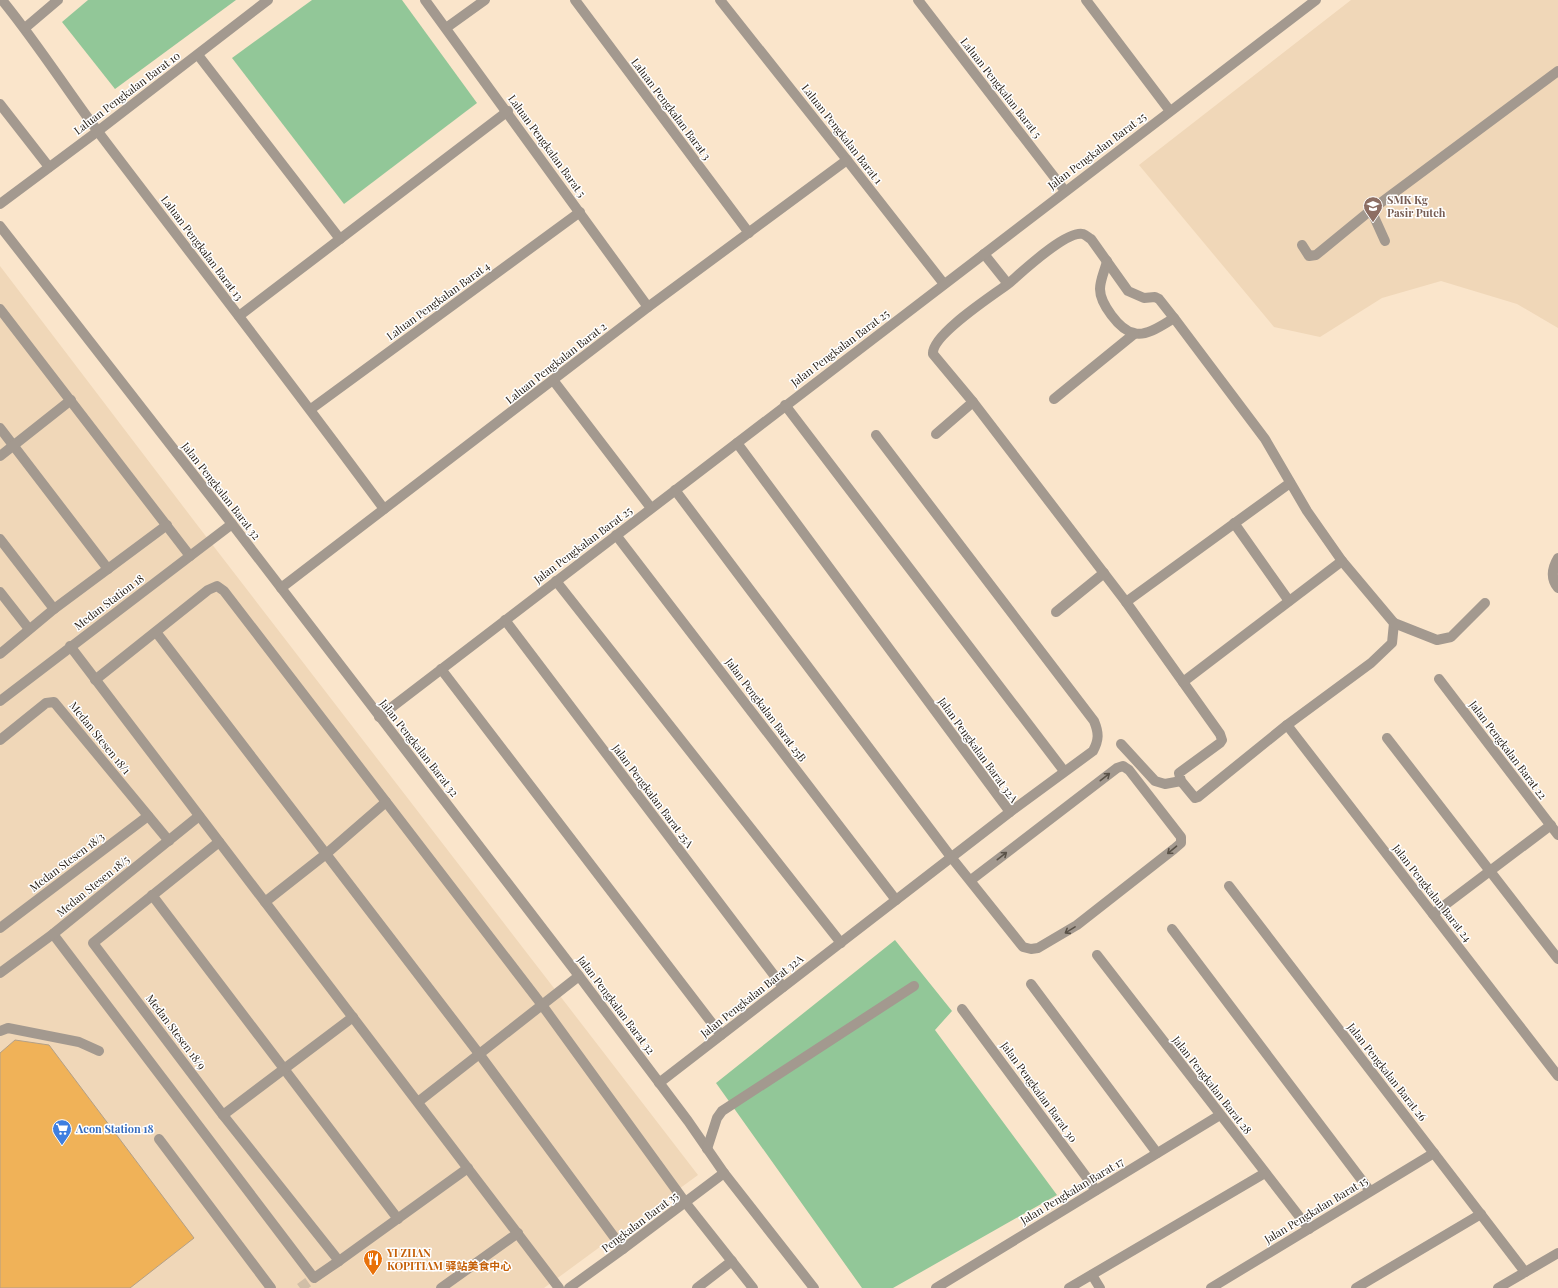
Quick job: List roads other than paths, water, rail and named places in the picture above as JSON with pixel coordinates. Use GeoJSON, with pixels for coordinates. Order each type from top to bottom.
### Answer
{"type":"FeatureCollection","features":[{"type":"Feature","properties":{"kind":"street","name":"Laluan Pengkalan Barat 13"},"geometry":{"type":"LineString","coordinates":[[2,0],[25,28],[98,131],[311,409],[384,509]]}},
{"type":"Feature","properties":{"kind":"street"},"geometry":{"type":"LineString","coordinates":[[25,28],[58,0]]}},
{"type":"Feature","properties":{"kind":"street","name":"Laluan Pengkalan Barat 10"},"geometry":{"type":"LineString","coordinates":[[0,204],[198,55],[268,0]]}},
{"type":"Feature","properties":{"kind":"street","name":"Laluan Pengkalan Barat 5"},"geometry":{"type":"LineString","coordinates":[[426,0],[508,111],[648,307]]}},
{"type":"Feature","properties":{"kind":"street"},"geometry":{"type":"LineString","coordinates":[[446,28],[485,0]]}},
{"type":"Feature","properties":{"kind":"street","name":"Laluan Pengkalan Barat 3"},"geometry":{"type":"LineString","coordinates":[[575,0],[749,233]]}},
{"type":"Feature","properties":{"kind":"street","name":"Laluan Pengkalan Barat 1"},"geometry":{"type":"LineString","coordinates":[[720,0],[944,284]]}},
{"type":"Feature","properties":{"kind":"street","name":"Laluan Pengkalan Barat 5"},"geometry":{"type":"LineString","coordinates":[[918,0],[1065,191]]}},
{"type":"Feature","properties":{"kind":"street","name":"Jalan Pengkalan Barat 25"},"geometry":{"type":"LineString","coordinates":[[379,716],[1316,0]]}},
{"type":"Feature","properties":{"kind":"street"},"geometry":{"type":"LineString","coordinates":[[1090,1],[1170,111]]}},
{"type":"Feature","properties":{"kind":"street"},"geometry":{"type":"LineString","coordinates":[[198,55],[340,239]]}},
{"type":"Feature","properties":{"kind":"street"},"geometry":{"type":"LineString","coordinates":[[1302,246],[1309,256],[1316,255],[1371,210],[1558,71]]}},
{"type":"Feature","properties":{"kind":"street"},"geometry":{"type":"LineString","coordinates":[[0,104],[49,167]]}},
{"type":"Feature","properties":{"kind":"street"},"geometry":{"type":"LineString","coordinates":[[239,316],[508,111]]}},
{"type":"Feature","properties":{"kind":"street","name":"Laluan Pengkalan Barat 2"},"geometry":{"type":"LineString","coordinates":[[281,588],[648,307],[847,160]]}},
{"type":"Feature","properties":{"kind":"street"},"geometry":{"type":"LineString","coordinates":[[1371,210],[1385,241]]}},
{"type":"Feature","properties":{"kind":"street","name":"Laluan Pengkalan Barat 4"},"geometry":{"type":"LineString","coordinates":[[311,409],[580,212]]}},
{"type":"Feature","properties":{"kind":"street","name":"Jalan Pengkalan Barat 32"},"geometry":{"type":"LineString","coordinates":[[0,227],[232,524],[579,976],[659,1082],[724,1173],[814,1288]]}},
{"type":"Feature","properties":{"kind":"street"},"geometry":{"type":"LineString","coordinates":[[1394,623],[1392,643],[1371,663],[1286,725],[1195,798],[1180,781],[1179,773],[1222,740],[1126,602],[973,402],[933,354],[932,350],[941,336],[971,311],[1008,284],[1052,247],[1075,235],[1084,234],[1091,239],[1128,291],[1144,298],[1154,297],[1159,299],[1265,438],[1307,511],[1342,561],[1394,623],[1437,640],[1444,639],[1451,637],[1485,604]]}},
{"type":"Feature","properties":{"kind":"street"},"geometry":{"type":"LineString","coordinates":[[984,254],[1008,284]]}},
{"type":"Feature","properties":{"kind":"street"},"geometry":{"type":"LineString","coordinates":[[1107,262],[1100,288],[1102,301],[1120,325],[1134,334]]}},
{"type":"Feature","properties":{"kind":"street"},"geometry":{"type":"LineString","coordinates":[[0,309],[190,556]]}},
{"type":"Feature","properties":{"kind":"street"},"geometry":{"type":"LineString","coordinates":[[1054,399],[1134,334],[1146,332],[1174,318]]}},
{"type":"Feature","properties":{"kind":"street"},"geometry":{"type":"LineString","coordinates":[[553,380],[651,508]]}},
{"type":"Feature","properties":{"kind":"street"},"geometry":{"type":"LineString","coordinates":[[0,456],[71,400]]}},
{"type":"Feature","properties":{"kind":"street"},"geometry":{"type":"LineString","coordinates":[[936,434],[973,402]]}},
{"type":"Feature","properties":{"kind":"street"},"geometry":{"type":"LineString","coordinates":[[785,405],[1064,771]]}},
{"type":"Feature","properties":{"kind":"street"},"geometry":{"type":"LineString","coordinates":[[0,428],[108,569]]}},
{"type":"Feature","properties":{"kind":"street"},"geometry":{"type":"LineString","coordinates":[[876,435],[1094,721],[1099,734],[1093,751],[1010,812]]}},
{"type":"Feature","properties":{"kind":"street","name":"Jalan Pengkalan Barat 32A"},"geometry":{"type":"LineString","coordinates":[[659,1082],[1010,812],[737,443]]}},
{"type":"Feature","properties":{"kind":"street"},"geometry":{"type":"LineString","coordinates":[[1126,602],[1290,483]]}},
{"type":"Feature","properties":{"kind":"street"},"geometry":{"type":"LineString","coordinates":[[675,490],[951,857],[971,880],[1023,947],[1030,949],[1038,948],[1077,925],[1174,849],[1181,842],[1181,837],[1129,770],[1123,766],[1117,768],[971,880]]}},
{"type":"Feature","properties":{"kind":"street"},"geometry":{"type":"LineString","coordinates":[[1234,523],[1289,601]]}},
{"type":"Feature","properties":{"kind":"street","name":"Medan Station 18"},"geometry":{"type":"LineString","coordinates":[[0,701],[70,646],[232,524]]}},
{"type":"Feature","properties":{"kind":"street"},"geometry":{"type":"LineString","coordinates":[[1,650],[167,525]]}},
{"type":"Feature","properties":{"kind":"street","name":"Jalan Pengkalan Barat 25B"},"geometry":{"type":"LineString","coordinates":[[616,535],[896,900]]}},
{"type":"Feature","properties":{"kind":"street"},"geometry":{"type":"LineString","coordinates":[[0,539],[54,609]]}},
{"type":"Feature","properties":{"kind":"street"},"geometry":{"type":"LineString","coordinates":[[1558,558],[1552,568],[1554,582],[1558,588]]}},
{"type":"Feature","properties":{"kind":"street"},"geometry":{"type":"LineString","coordinates":[[1183,682],[1342,561]]}},
{"type":"Feature","properties":{"kind":"street"},"geometry":{"type":"LineString","coordinates":[[1056,612],[1104,573]]}},
{"type":"Feature","properties":{"kind":"street"},"geometry":{"type":"LineString","coordinates":[[556,581],[841,943]]}},
{"type":"Feature","properties":{"kind":"street"},"geometry":{"type":"LineString","coordinates":[[95,680],[208,590],[217,586],[224,591],[542,1005],[686,1202],[752,1288]]}},
{"type":"Feature","properties":{"kind":"street"},"geometry":{"type":"LineString","coordinates":[[0,592],[29,629]]}},
{"type":"Feature","properties":{"kind":"street","name":"Jalan Pengkalan Barat 25A"},"geometry":{"type":"LineString","coordinates":[[505,620],[783,987]]}},
{"type":"Feature","properties":{"kind":"street"},"geometry":{"type":"LineString","coordinates":[[156,632],[480,1055],[624,1249]]}},
{"type":"Feature","properties":{"kind":"street"},"geometry":{"type":"LineString","coordinates":[[70,646],[559,1288]]}},
{"type":"Feature","properties":{"kind":"street"},"geometry":{"type":"LineString","coordinates":[[441,669],[720,1035]]}},
{"type":"Feature","properties":{"kind":"street","name":"Jalan Pengkalan Barat 22"},"geometry":{"type":"LineString","coordinates":[[1439,679],[1558,835]]}},
{"type":"Feature","properties":{"kind":"street","name":"Medan Stesen 18/1"},"geometry":{"type":"LineString","coordinates":[[0,740],[46,704],[54,702],[169,841]]}},
{"type":"Feature","properties":{"kind":"street","name":"Jalan Pengkalan Barat 24"},"geometry":{"type":"LineString","coordinates":[[1286,725],[1558,1076]]}},
{"type":"Feature","properties":{"kind":"street"},"geometry":{"type":"LineString","coordinates":[[1387,738],[1558,958]]}},
{"type":"Feature","properties":{"kind":"street"},"geometry":{"type":"LineString","coordinates":[[1121,744],[1155,781],[1165,784],[1180,781]]}},
{"type":"Feature","properties":{"kind":"street"},"geometry":{"type":"LineString","coordinates":[[265,902],[326,854],[386,802]]}},
{"type":"Feature","properties":{"kind":"street","name":"Medan Stesen 18/3"},"geometry":{"type":"LineString","coordinates":[[0,928],[148,816]]}},
{"type":"Feature","properties":{"kind":"street","name":"Medan Stesen 18/5"},"geometry":{"type":"LineString","coordinates":[[0,973],[53,934],[199,816]]}},
{"type":"Feature","properties":{"kind":"street"},"geometry":{"type":"LineString","coordinates":[[1433,914],[1551,825]]}},
{"type":"Feature","properties":{"kind":"street","name":"Medan Stesen 18/9"},"geometry":{"type":"LineString","coordinates":[[219,842],[93,943],[223,1115],[339,1261]]}},
{"type":"Feature","properties":{"kind":"street","name":"Jalan Pengkalan Barat 26"},"geometry":{"type":"LineString","coordinates":[[1229,886],[1525,1272]]}},
{"type":"Feature","properties":{"kind":"street"},"geometry":{"type":"LineString","coordinates":[[152,895],[398,1219]]}},
{"type":"Feature","properties":{"kind":"street"},"geometry":{"type":"LineString","coordinates":[[1172,929],[1370,1191]]}},
{"type":"Feature","properties":{"kind":"street"},"geometry":{"type":"LineString","coordinates":[[53,934],[314,1278],[468,1168]]}},
{"type":"Feature","properties":{"kind":"street","name":"Jalan Pengkalan Barat 28"},"geometry":{"type":"LineString","coordinates":[[1097,956],[1309,1229]]}},
{"type":"Feature","properties":{"kind":"street"},"geometry":{"type":"LineString","coordinates":[[418,1102],[579,976]]}},
{"type":"Feature","properties":{"kind":"street"},"geometry":{"type":"LineString","coordinates":[[1031,984],[1157,1153]]}},
{"type":"Feature","properties":{"kind":"street"},"geometry":{"type":"LineString","coordinates":[[707,1149],[722,1111],[914,986]]}},
{"type":"Feature","properties":{"kind":"street","name":"Jalan Pengkalan Barat 30"},"geometry":{"type":"LineString","coordinates":[[962,1009],[1096,1190]]}},
{"type":"Feature","properties":{"kind":"street"},"geometry":{"type":"LineString","coordinates":[[223,1115],[353,1017]]}},
{"type":"Feature","properties":{"kind":"street"},"geometry":{"type":"LineString","coordinates":[[0,1032],[8,1028],[79,1042],[99,1052]]}},
{"type":"Feature","properties":{"kind":"street","name":"Jalan Pengkalan Barat 17"},"geometry":{"type":"LineString","coordinates":[[936,1288],[1220,1115]]}},
{"type":"Feature","properties":{"kind":"street"},"geometry":{"type":"LineString","coordinates":[[158,1139],[271,1288]]}},
{"type":"Feature","properties":{"kind":"street","name":"Jalan Pengkalan Barat 15"},"geometry":{"type":"LineString","coordinates":[[1211,1288],[1434,1153]]}},
{"type":"Feature","properties":{"kind":"street","name":"Pengkalan Barat 35"},"geometry":{"type":"LineString","coordinates":[[569,1288],[624,1249],[724,1173]]}},
{"type":"Feature","properties":{"kind":"street"},"geometry":{"type":"LineString","coordinates":[[1069,1288],[1265,1173]]}},
{"type":"Feature","properties":{"kind":"street"},"geometry":{"type":"LineString","coordinates":[[1356,1288],[1481,1214]]}},
{"type":"Feature","properties":{"kind":"street"},"geometry":{"type":"LineString","coordinates":[[441,1288],[518,1233]]}},
{"type":"Feature","properties":{"kind":"street"},"geometry":{"type":"LineString","coordinates":[[1498,1288],[1558,1253]]}},
{"type":"Feature","properties":{"kind":"street"},"geometry":{"type":"LineString","coordinates":[[697,1288],[732,1261]]}},
{"type":"Feature","properties":{"kind":"street"},"geometry":{"type":"LineString","coordinates":[[1092,1275],[1100,1288]]}},
{"type":"Feature","properties":{"kind":"tunnel"},"geometry":{"type":"LineString","coordinates":[[300,1288],[314,1278]]}},
{"type":"Feature","properties":{"kind":"place","name":"SMK Kg Pasir Puteh"},"geometry":{"type":"Point","coordinates":[1373,223]}},
{"type":"Feature","properties":{"kind":"place","name":"Aeon Station 18"},"geometry":{"type":"Point","coordinates":[62,1146]}},
{"type":"Feature","properties":{"kind":"place","name":"YI ZHAN KOPITIAM 驿站美食中心"},"geometry":{"type":"Point","coordinates":[373,1276]}}]}
